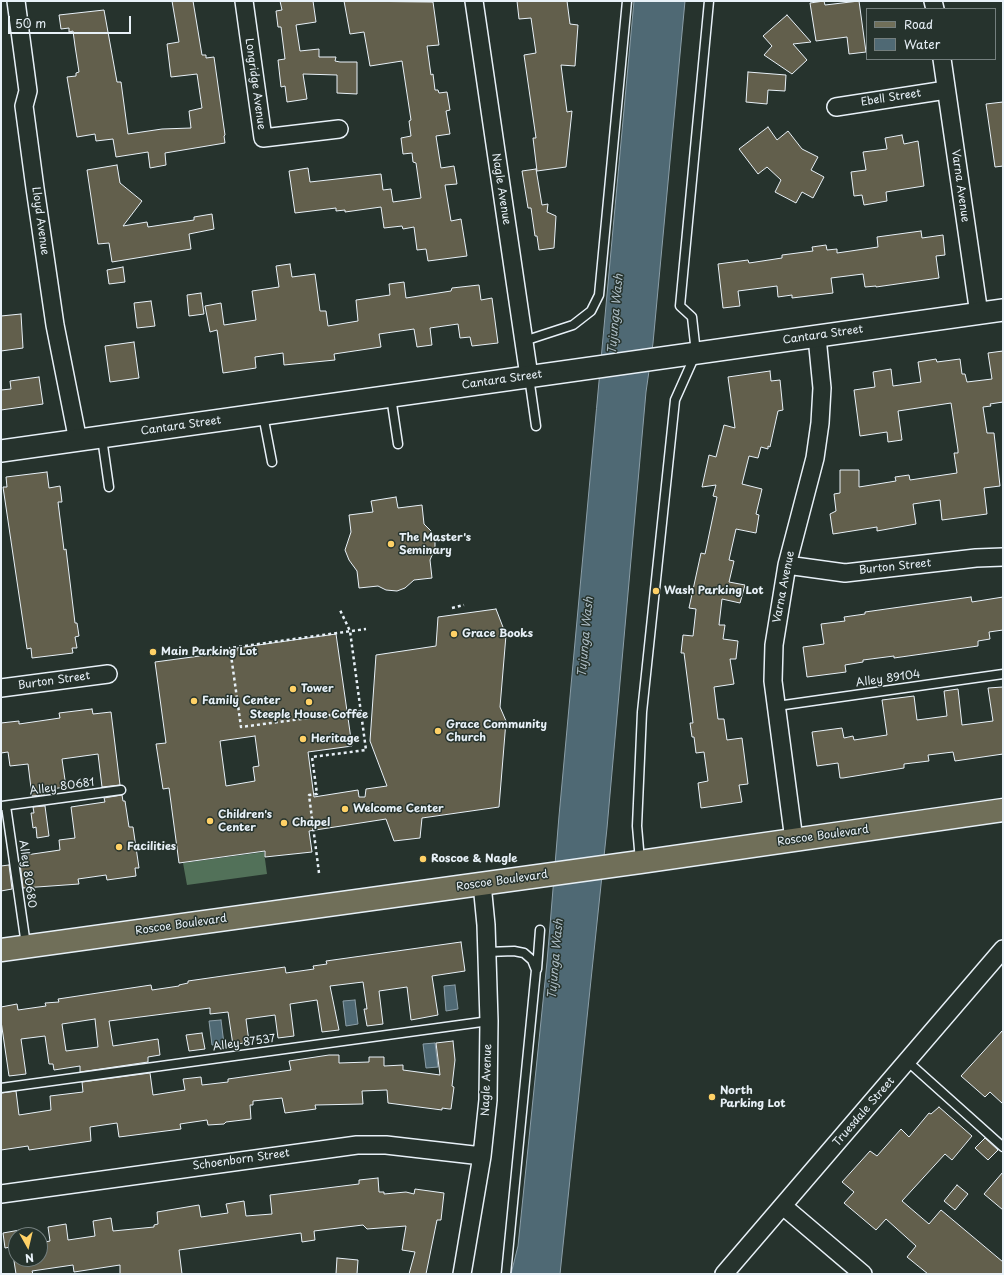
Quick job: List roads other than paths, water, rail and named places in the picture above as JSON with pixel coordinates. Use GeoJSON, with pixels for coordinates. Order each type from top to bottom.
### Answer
{"type":"FeatureCollection","features":[{"type":"Feature","properties":{"kind":"main road","name":"Roscoe Boulevard"},"geometry":{"type":"LineString","coordinates":[[1,950],[633,863],[1003,810]]}},
{"type":"Feature","properties":{"kind":"street","name":"Lloyd Avenue"},"geometry":{"type":"LineString","coordinates":[[16,1],[28,91],[24,106],[35,188],[55,325],[78,441]]}},
{"type":"Feature","properties":{"kind":"street","name":"Longridge Avenue"},"geometry":{"type":"LineString","coordinates":[[244,1],[262,138],[339,129]]}},
{"type":"Feature","properties":{"kind":"street","name":"Nagle Avenue"},"geometry":{"type":"LineString","coordinates":[[474,1],[529,376]]}},
{"type":"Feature","properties":{"kind":"street","name":"Varna Avenue"},"geometry":{"type":"LineString","coordinates":[[942,60],[979,314]]}},
{"type":"Feature","properties":{"kind":"street","name":"Ebell Street"},"geometry":{"type":"LineString","coordinates":[[836,107],[946,90]]}},
{"type":"Feature","properties":{"kind":"street","name":"Cantara Street"},"geometry":{"type":"LineString","coordinates":[[1,451],[1003,310]]}},
{"type":"Feature","properties":{"kind":"street","name":"Varna Avenue"},"geometry":{"type":"LineString","coordinates":[[794,840],[773,681],[774,645],[787,565],[815,458],[820,423],[822,388],[816,337]]}},
{"type":"Feature","properties":{"kind":"street","name":"Burton Street"},"geometry":{"type":"LineString","coordinates":[[787,565],[845,573],[976,558],[1003,557]]}},
{"type":"Feature","properties":{"kind":"street","name":"Burton Street"},"geometry":{"type":"LineString","coordinates":[[2,685],[108,674]]}},
{"type":"Feature","properties":{"kind":"street","name":"Nagle Avenue"},"geometry":{"type":"LineString","coordinates":[[462,1274],[482,1156],[488,1100],[489,1021],[487,952],[482,884]]}},
{"type":"Feature","properties":{"kind":"street","name":"Truesdale Street"},"geometry":{"type":"LineString","coordinates":[[724,1274],[1003,949]]}},
{"type":"Feature","properties":{"kind":"street","name":"Schoenborn Street"},"geometry":{"type":"LineString","coordinates":[[1,1194],[357,1145],[386,1145],[482,1156]]}},
{"type":"Feature","properties":{"kind":"street"},"geometry":{"type":"LineString","coordinates":[[783,1206],[863,1274]]}},
{"type":"Feature","properties":{"kind":"lane"},"geometry":{"type":"LineString","coordinates":[[524,341],[573,325],[591,311],[599,295],[627,1]]}},
{"type":"Feature","properties":{"kind":"lane"},"geometry":{"type":"LineString","coordinates":[[633,863],[637,826],[642,712],[675,400],[696,353],[692,317],[680,306],[709,1]]}},
{"type":"Feature","properties":{"kind":"lane"},"geometry":{"type":"LineString","coordinates":[[529,376],[536,426]]}},
{"type":"Feature","properties":{"kind":"lane"},"geometry":{"type":"LineString","coordinates":[[391,396],[398,444]]}},
{"type":"Feature","properties":{"kind":"lane"},"geometry":{"type":"LineString","coordinates":[[262,414],[272,462]]}},
{"type":"Feature","properties":{"kind":"lane"},"geometry":{"type":"LineString","coordinates":[[102,437],[109,487]]}},
{"type":"Feature","properties":{"kind":"lane","name":"Alley 89104"},"geometry":{"type":"LineString","coordinates":[[777,706],[1003,674]]}},
{"type":"Feature","properties":{"kind":"lane","name":"Alley 80681"},"geometry":{"type":"LineString","coordinates":[[3,806],[121,790]]}},
{"type":"Feature","properties":{"kind":"lane","name":"Alley 80680"},"geometry":{"type":"LineString","coordinates":[[3,806],[26,946]]}},
{"type":"Feature","properties":{"kind":"lane"},"geometry":{"type":"LineString","coordinates":[[506,1274],[540,930]]}},
{"type":"Feature","properties":{"kind":"lane"},"geometry":{"type":"LineString","coordinates":[[487,952],[514,951],[524,953],[532,960],[536,970]]}},
{"type":"Feature","properties":{"kind":"lane","name":"Alley 87537"},"geometry":{"type":"LineString","coordinates":[[1,1088],[489,1021]]}},
{"type":"Feature","properties":{"kind":"lane"},"geometry":{"type":"LineString","coordinates":[[907,1061],[1003,1147]]}},
{"type":"Feature","properties":{"kind":"water","name":"Tujunga Wash"},"geometry":{"type":"Polygon","coordinates":[[[634,1],[685,1],[653,343],[646,392],[607,828],[560,1274],[511,1274],[518,1246],[547,962],[559,816],[634,1]]]}},
{"type":"Feature","properties":{"kind":"water"},"geometry":{"type":"Polygon","coordinates":[[[455,985],[458,1009],[446,1011],[444,986],[455,985]]]}},
{"type":"Feature","properties":{"kind":"water"},"geometry":{"type":"Polygon","coordinates":[[[355,1000],[358,1024],[346,1026],[343,1001],[355,1000]]]}},
{"type":"Feature","properties":{"kind":"water"},"geometry":{"type":"Polygon","coordinates":[[[221,1020],[224,1044],[212,1045],[209,1021],[221,1020]]]}},
{"type":"Feature","properties":{"kind":"water"},"geometry":{"type":"Polygon","coordinates":[[[435,1043],[438,1067],[426,1068],[423,1044],[435,1043]]]}},
{"type":"Feature","properties":{"kind":"place","name":"The Master's Seminary"},"geometry":{"type":"Point","coordinates":[391,544]}},
{"type":"Feature","properties":{"kind":"place","name":"Wash Parking Lot"},"geometry":{"type":"Point","coordinates":[656,591]}},
{"type":"Feature","properties":{"kind":"place","name":"Grace Books"},"geometry":{"type":"Point","coordinates":[454,634]}},
{"type":"Feature","properties":{"kind":"place","name":"Main Parking Lot"},"geometry":{"type":"Point","coordinates":[153,652]}},
{"type":"Feature","properties":{"kind":"place","name":"Tower"},"geometry":{"type":"Point","coordinates":[293,689]}},
{"type":"Feature","properties":{"kind":"place","name":"Family Center"},"geometry":{"type":"Point","coordinates":[194,701]}},
{"type":"Feature","properties":{"kind":"place","name":"Steeple House Coffee"},"geometry":{"type":"Point","coordinates":[309,702]}},
{"type":"Feature","properties":{"kind":"place","name":"Grace Community Church"},"geometry":{"type":"Point","coordinates":[438,731]}},
{"type":"Feature","properties":{"kind":"place","name":"Heritage"},"geometry":{"type":"Point","coordinates":[303,739]}},
{"type":"Feature","properties":{"kind":"place","name":"Welcome Center"},"geometry":{"type":"Point","coordinates":[345,809]}},
{"type":"Feature","properties":{"kind":"place","name":"Children's Center"},"geometry":{"type":"Point","coordinates":[210,821]}},
{"type":"Feature","properties":{"kind":"place","name":"Chapel"},"geometry":{"type":"Point","coordinates":[284,823]}},
{"type":"Feature","properties":{"kind":"place","name":"Facilities"},"geometry":{"type":"Point","coordinates":[119,847]}},
{"type":"Feature","properties":{"kind":"place","name":"Roscoe & Nagle"},"geometry":{"type":"Point","coordinates":[423,859]}},
{"type":"Feature","properties":{"kind":"place","name":"North Parking Lot"},"geometry":{"type":"Point","coordinates":[712,1097]}}]}
